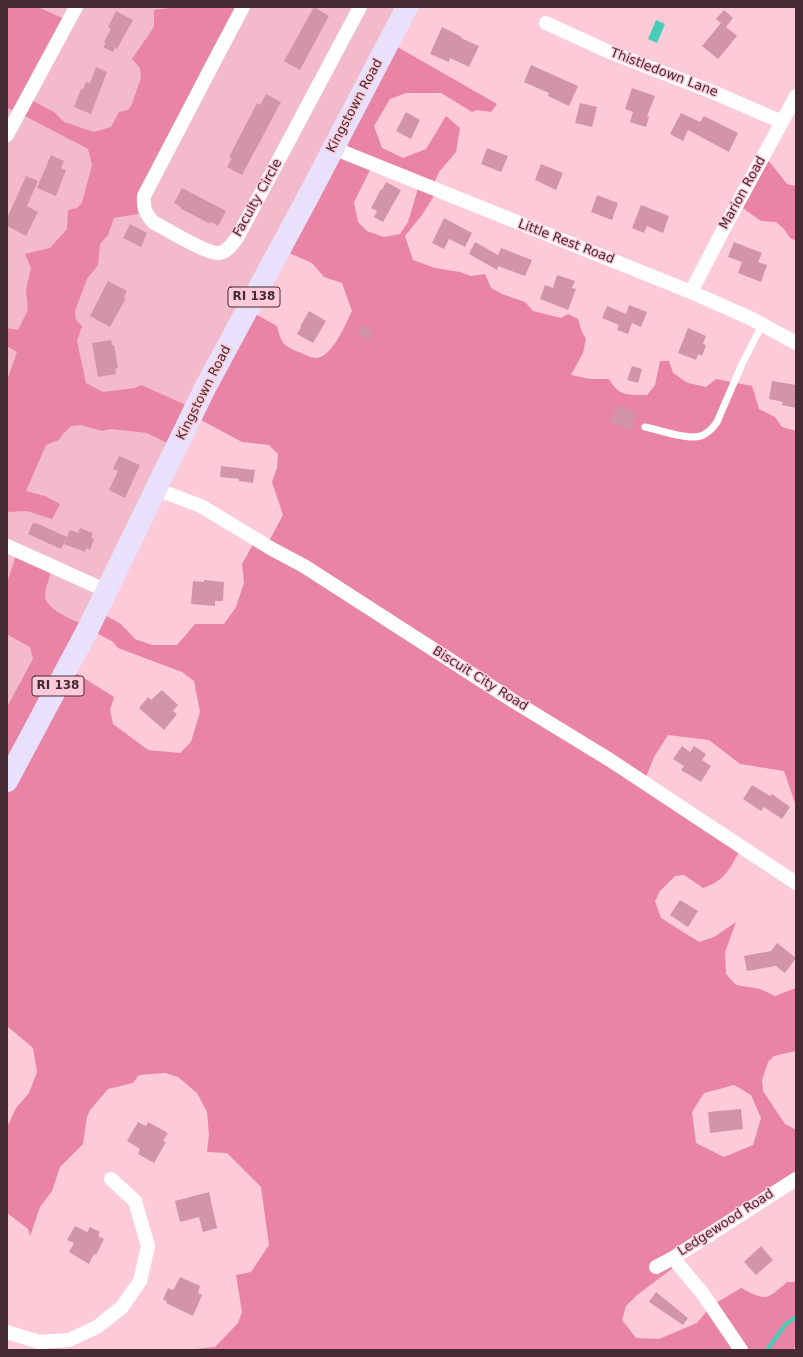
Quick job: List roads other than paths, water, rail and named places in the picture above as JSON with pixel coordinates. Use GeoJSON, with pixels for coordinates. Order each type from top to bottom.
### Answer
{"type":"FeatureCollection","features":[{"type":"Feature","properties":{"kind":"main road","name":"Kingstown Road"},"geometry":{"type":"LineString","coordinates":[[7,781],[89,627],[205,388],[407,7]]}},
{"type":"Feature","properties":{"kind":"street"},"geometry":{"type":"LineString","coordinates":[[7,135],[13,111],[76,7]]}},
{"type":"Feature","properties":{"kind":"street","name":"Faculty Circle"},"geometry":{"type":"LineString","coordinates":[[243,7],[144,196],[143,207],[153,222],[207,251],[218,254],[227,250],[237,238],[360,7]]}},
{"type":"Feature","properties":{"kind":"street","name":"Thistledown Lane"},"geometry":{"type":"LineString","coordinates":[[546,23],[605,50],[715,93],[782,122]]}},
{"type":"Feature","properties":{"kind":"street","name":"Marion Road"},"geometry":{"type":"LineString","coordinates":[[691,292],[796,96]]}},
{"type":"Feature","properties":{"kind":"street","name":"Little Rest Road"},"geometry":{"type":"LineString","coordinates":[[333,148],[691,292],[762,325],[796,343]]}},
{"type":"Feature","properties":{"kind":"street","name":"Biscuit City Road"},"geometry":{"type":"LineString","coordinates":[[156,489],[201,506],[304,566],[610,760],[796,883]]}},
{"type":"Feature","properties":{"kind":"street"},"geometry":{"type":"LineString","coordinates":[[7,546],[107,591]]}},
{"type":"Feature","properties":{"kind":"street"},"geometry":{"type":"LineString","coordinates":[[7,1332],[39,1342],[69,1340],[97,1327],[122,1307],[140,1281],[148,1246],[135,1201],[111,1178]]}},
{"type":"Feature","properties":{"kind":"street","name":"Ledgewood Road"},"geometry":{"type":"LineString","coordinates":[[656,1267],[673,1258],[796,1179]]}},
{"type":"Feature","properties":{"kind":"street"},"geometry":{"type":"LineString","coordinates":[[673,1258],[703,1294],[741,1350]]}},
{"type":"Feature","properties":{"kind":"lane"},"geometry":{"type":"LineString","coordinates":[[645,427],[686,436],[700,436],[711,430],[717,422],[742,364],[762,325]]}},
{"type":"Feature","properties":{"kind":"waterway"},"geometry":{"type":"LineString","coordinates":[[767,1350],[785,1325],[796,1317]]}}]}
